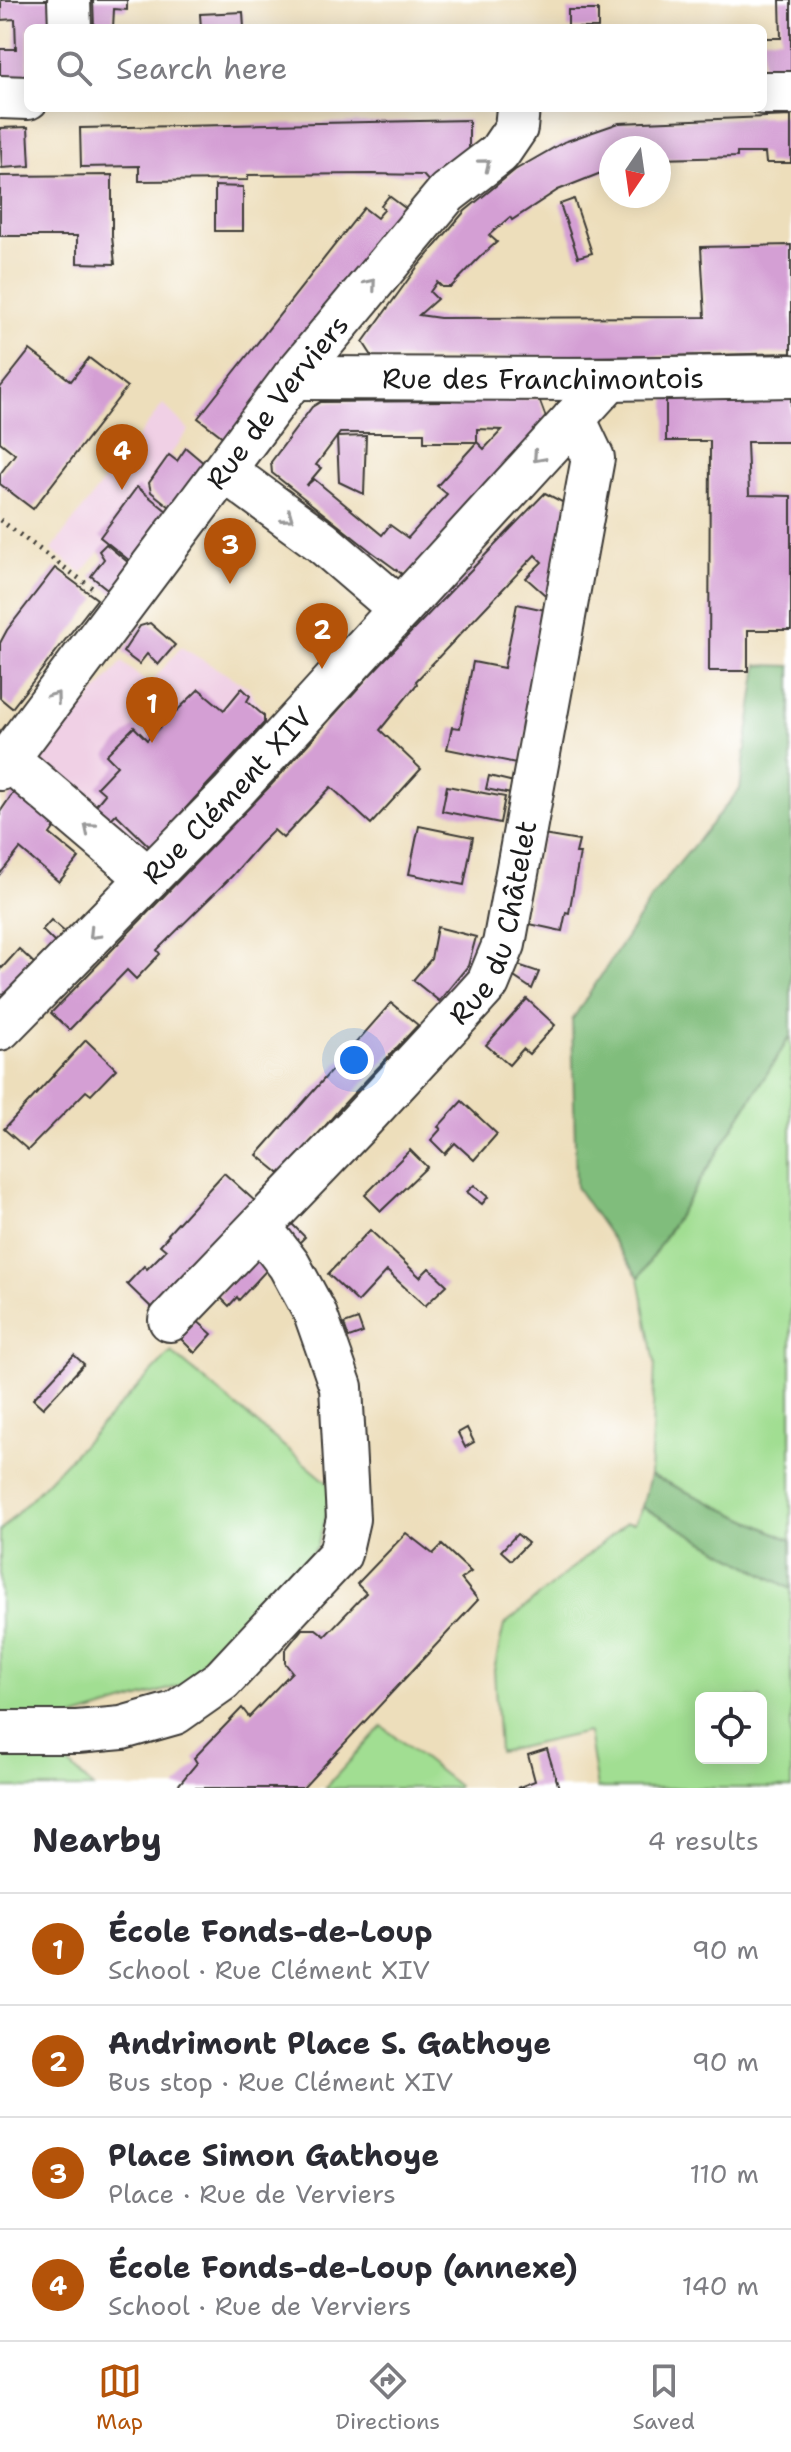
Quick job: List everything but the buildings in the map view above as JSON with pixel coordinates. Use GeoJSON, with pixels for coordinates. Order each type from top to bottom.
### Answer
{"type":"FeatureCollection","features":[{"type":"Feature","properties":{"kind":"street"},"geometry":{"type":"LineString","coordinates":[[69,0],[70,24]]}},
{"type":"Feature","properties":{"kind":"street"},"geometry":{"type":"LineString","coordinates":[[767,93],[791,93]]}},
{"type":"Feature","properties":{"kind":"street"},"geometry":{"type":"LineString","coordinates":[[0,97],[24,98]]}},
{"type":"Feature","properties":{"kind":"street","name":"Rue de Verviers"},"geometry":{"type":"LineString","coordinates":[[4,764],[293,378],[447,193],[499,153],[516,128],[518,112]]}},
{"type":"Feature","properties":{"kind":"street","name":"Rue des Franchimontois"},"geometry":{"type":"LineString","coordinates":[[293,378],[791,376]]}},
{"type":"Feature","properties":{"kind":"street","name":"Rue Clément XIV"},"geometry":{"type":"LineString","coordinates":[[0,1029],[232,793],[610,379]]}},
{"type":"Feature","properties":{"kind":"street","name":"Rue du Châtelet"},"geometry":{"type":"LineString","coordinates":[[170,1320],[488,983],[504,944],[593,458],[574,418]]}},
{"type":"Feature","properties":{"kind":"street"},"geometry":{"type":"LineString","coordinates":[[225,471],[322,542],[400,609]]}},
{"type":"Feature","properties":{"kind":"street"},"geometry":{"type":"LineString","coordinates":[[4,764],[148,878]]}},
{"type":"Feature","properties":{"kind":"street"},"geometry":{"type":"LineString","coordinates":[[0,1732],[77,1732],[122,1728],[175,1713],[222,1680],[340,1554],[348,1519],[341,1387],[315,1313],[289,1265],[260,1227]]}},
{"type":"Feature","properties":{"kind":"path"},"geometry":{"type":"LineString","coordinates":[[0,520],[99,593]]}},
{"type":"Feature","properties":{"kind":"shaded area"},"geometry":{"type":"Polygon","coordinates":[[[163,404],[189,430],[146,487],[147,492],[178,518],[139,570],[106,544],[82,573],[51,550],[163,404]]]}},
{"type":"Feature","properties":{"kind":"shaded area"},"geometry":{"type":"Polygon","coordinates":[[[181,647],[248,687],[269,721],[145,864],[35,765],[122,662],[149,685],[181,647]]]}},
{"type":"Feature","properties":{"kind":"green space"},"geometry":{"type":"Polygon","coordinates":[[[758,665],[791,666],[791,1035],[639,1278],[576,1187],[572,1020],[657,890],[740,789],[758,665]]]}},
{"type":"Feature","properties":{"kind":"green space"},"geometry":{"type":"Polygon","coordinates":[[[791,1035],[791,1540],[650,1475],[655,1363],[639,1278],[791,1035]]]}},
{"type":"Feature","properties":{"kind":"green space"},"geometry":{"type":"Polygon","coordinates":[[[171,1352],[334,1488],[317,1547],[189,1683],[73,1718],[0,1721],[0,1531],[171,1352]]]}},
{"type":"Feature","properties":{"kind":"green space"},"geometry":{"type":"Polygon","coordinates":[[[650,1475],[791,1540],[791,1589],[642,1507],[650,1475]]]}},
{"type":"Feature","properties":{"kind":"green space"},"geometry":{"type":"Polygon","coordinates":[[[642,1507],[791,1589],[791,1788],[597,1788],[588,1732],[499,1752],[494,1670],[504,1625],[626,1523],[634,1523],[642,1507]]]}},
{"type":"Feature","properties":{"kind":"green space"},"geometry":{"type":"Polygon","coordinates":[[[382,1726],[458,1786],[325,1788],[382,1726]]]}},
{"type":"Feature","properties":{"kind":"green space"},"geometry":{"type":"Polygon","coordinates":[[[47,1742],[93,1788],[0,1788],[0,1743],[47,1742]]]}},
{"type":"Feature","properties":{"kind":"place","name":"École Fonds-de-Loup (annexe)"},"geometry":{"type":"Point","coordinates":[122,490]}},
{"type":"Feature","properties":{"kind":"place","name":"Place Simon Gathoye"},"geometry":{"type":"Point","coordinates":[230,584]}},
{"type":"Feature","properties":{"kind":"place","name":"Andrimont Place S. Gathoye"},"geometry":{"type":"Point","coordinates":[322,669]}},
{"type":"Feature","properties":{"kind":"place","name":"École Fonds-de-Loup"},"geometry":{"type":"Point","coordinates":[152,743]}}]}
